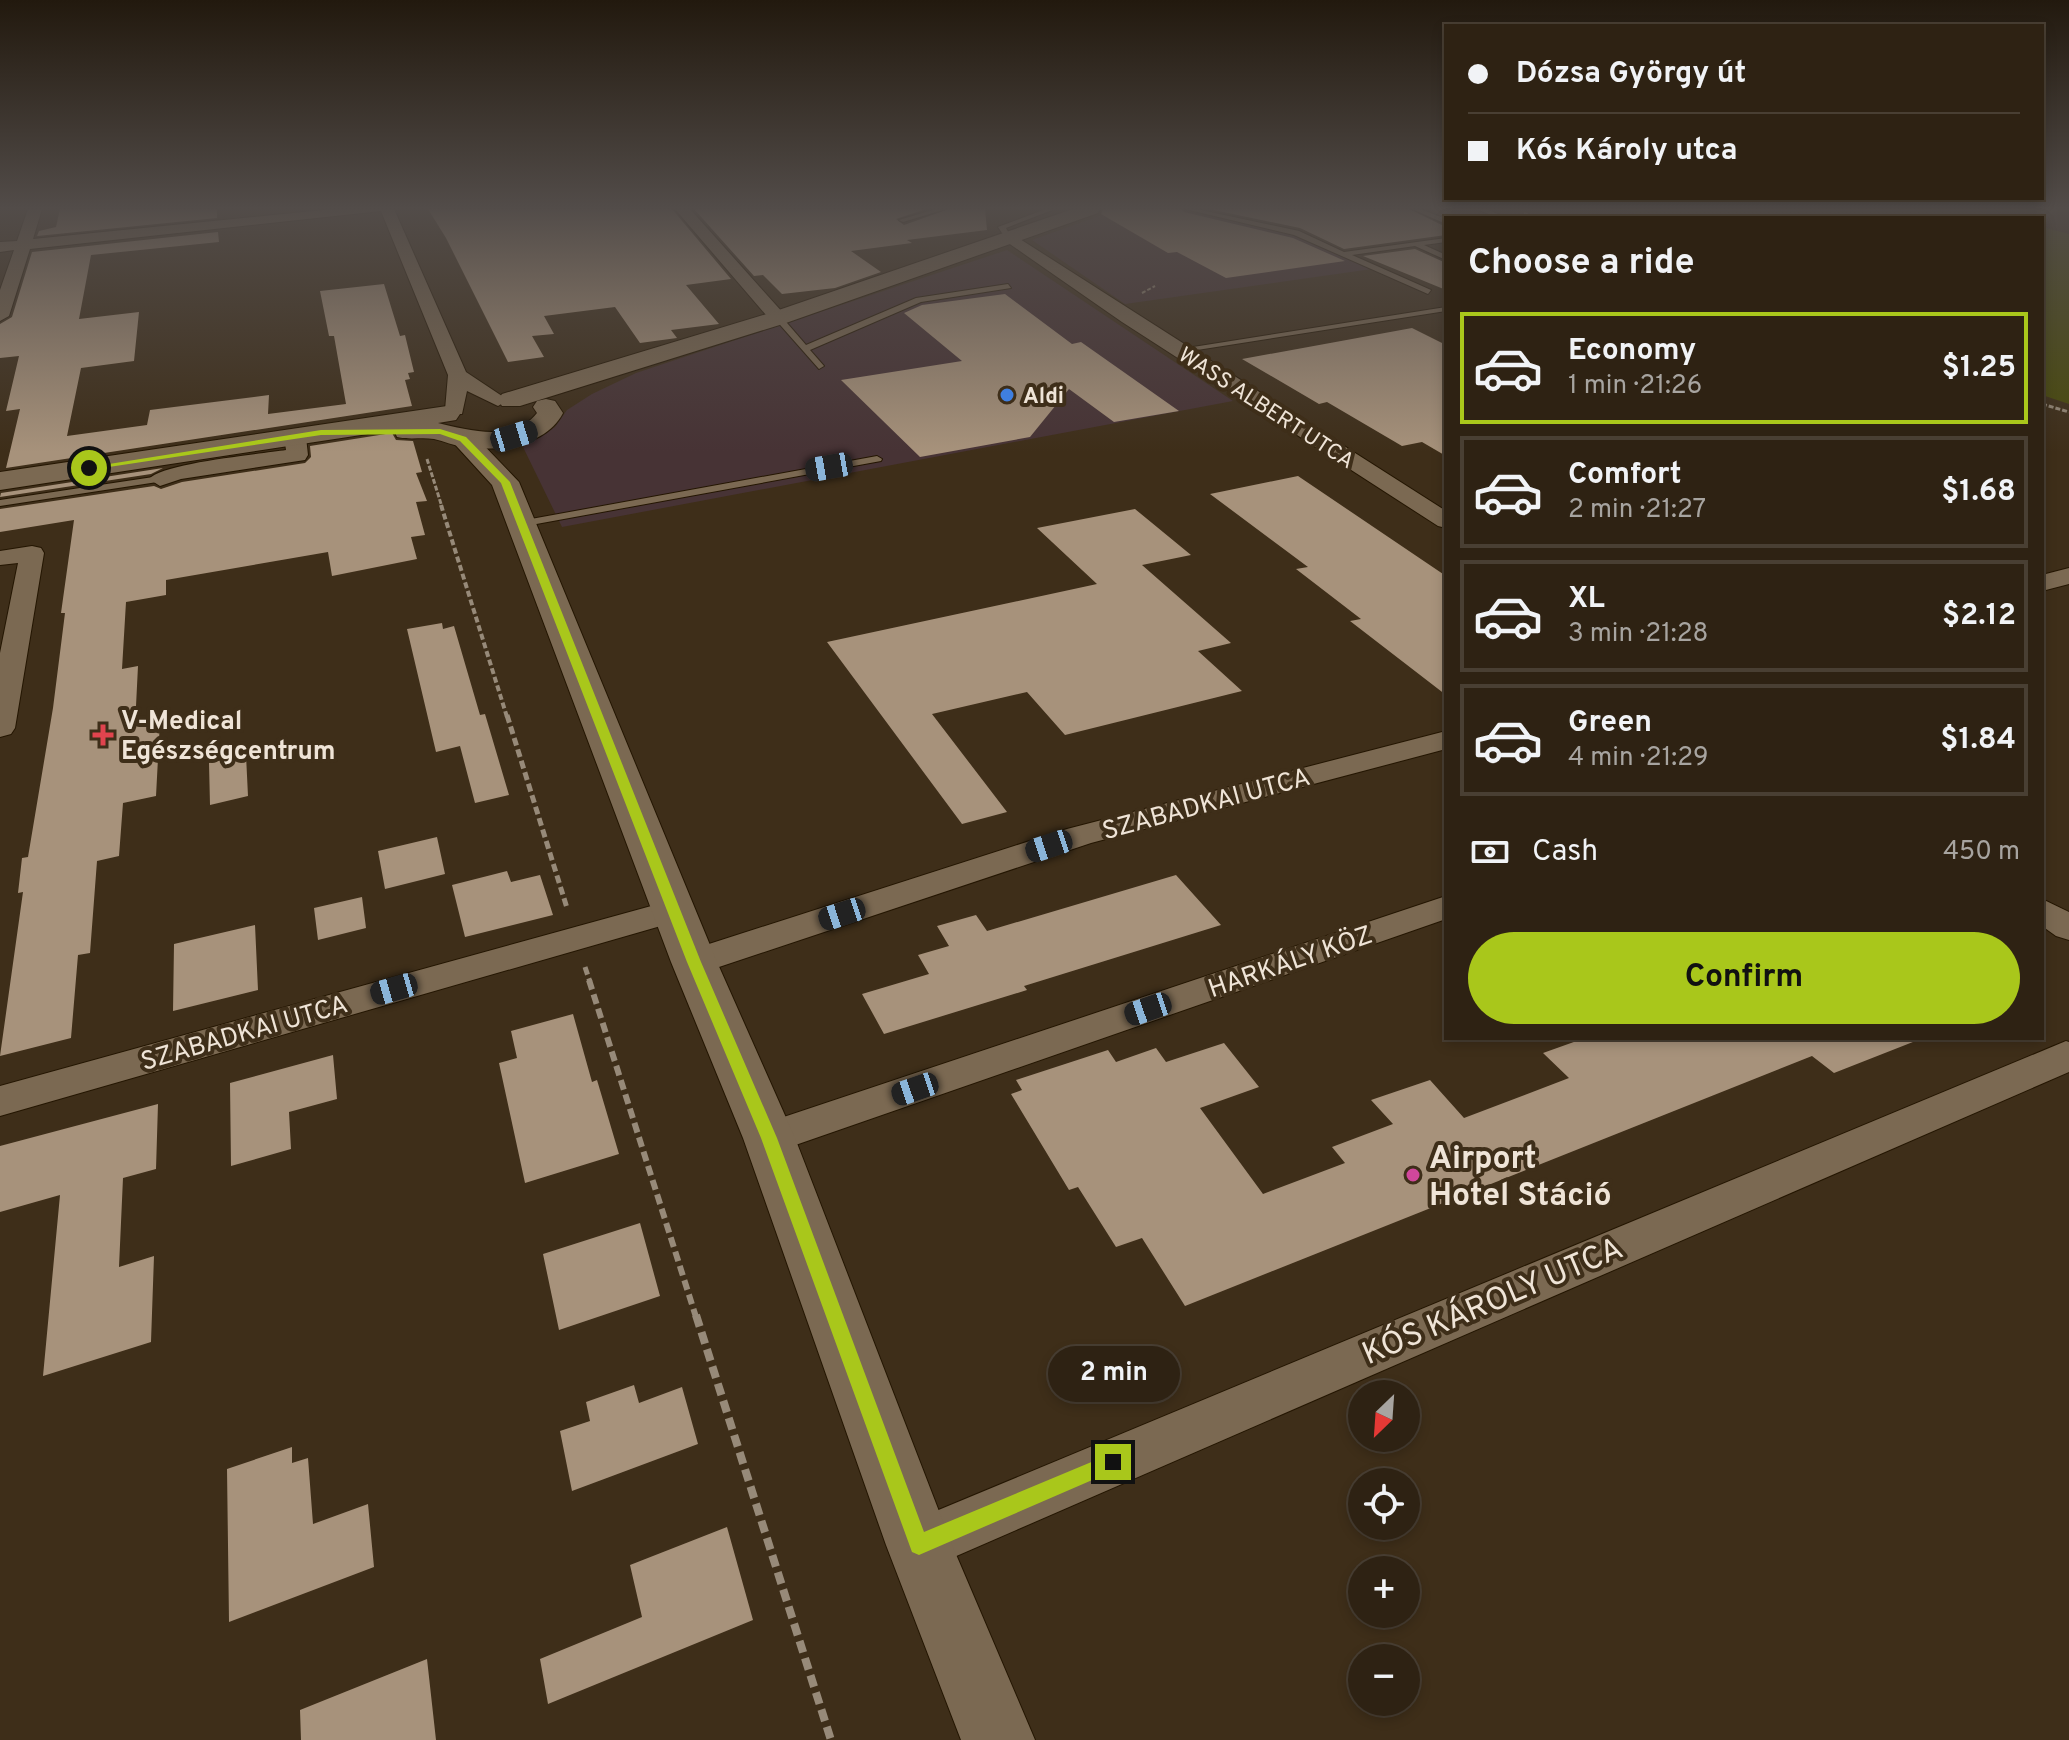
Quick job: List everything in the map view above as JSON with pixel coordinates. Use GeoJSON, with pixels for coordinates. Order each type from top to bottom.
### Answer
{"type":"FeatureCollection","features":[{"type":"Feature","properties":{"kind":"main road"},"geometry":{"type":"LineString","coordinates":[[308,435],[401,431],[451,424],[504,400],[615,370],[857,290]]}},
{"type":"Feature","properties":{"kind":"main road"},"geometry":{"type":"LineString","coordinates":[[504,400],[546,407],[615,370]]}},
{"type":"Feature","properties":{"kind":"main road"},"geometry":{"type":"LineString","coordinates":[[0,481],[308,435],[451,424],[514,436],[529,432],[548,419],[550,413],[546,407]]}},
{"type":"Feature","properties":{"kind":"street"},"geometry":{"type":"LineString","coordinates":[[0,316],[9,290]]}},
{"type":"Feature","properties":{"kind":"street"},"geometry":{"type":"LineString","coordinates":[[422,290],[458,375],[481,393],[504,400]]}},
{"type":"Feature","properties":{"kind":"street"},"geometry":{"type":"LineString","coordinates":[[754,290],[778,318]]}},
{"type":"Feature","properties":{"kind":"street","name":"WASS ALBERT UTCA"},"geometry":{"type":"LineString","coordinates":[[1089,290],[1444,520]]}},
{"type":"Feature","properties":{"kind":"street"},"geometry":{"type":"LineString","coordinates":[[458,375],[451,424],[513,503],[673,911],[769,1138],[919,1545],[998,1740]]}},
{"type":"Feature","properties":{"kind":"street"},"geometry":{"type":"LineString","coordinates":[[160,479],[177,473],[297,455],[308,435]]}},
{"type":"Feature","properties":{"kind":"street"},"geometry":{"type":"LineString","coordinates":[[513,503],[514,436]]}},
{"type":"Feature","properties":{"kind":"street"},"geometry":{"type":"LineString","coordinates":[[0,558],[32,553],[0,728]]}},
{"type":"Feature","properties":{"kind":"street"},"geometry":{"type":"LineString","coordinates":[[2044,582],[2069,576]]}},
{"type":"Feature","properties":{"kind":"street","name":"SZABADKAI UTCA"},"geometry":{"type":"LineString","coordinates":[[694,962],[1079,836],[1444,741]]}},
{"type":"Feature","properties":{"kind":"street","name":"HARKÁLY KÖZ"},"geometry":{"type":"LineString","coordinates":[[769,1138],[1444,908]]}},
{"type":"Feature","properties":{"kind":"street","name":"SZABADKAI UTCA"},"geometry":{"type":"LineString","coordinates":[[0,1101],[673,911]]}},
{"type":"Feature","properties":{"kind":"street"},"geometry":{"type":"LineString","coordinates":[[2044,911],[2069,928]]}},
{"type":"Feature","properties":{"kind":"street","name":"KÓS KÁROLY UTCA"},"geometry":{"type":"LineString","coordinates":[[919,1545],[2067,1056]]}},
{"type":"Feature","properties":{"kind":"lane"},"geometry":{"type":"LineString","coordinates":[[804,349],[919,300],[981,290]]}},
{"type":"Feature","properties":{"kind":"lane"},"geometry":{"type":"LineString","coordinates":[[1424,290],[1428,292]]}},
{"type":"Feature","properties":{"kind":"lane"},"geometry":{"type":"LineString","coordinates":[[1178,350],[1444,309]]}},
{"type":"Feature","properties":{"kind":"lane"},"geometry":{"type":"LineString","coordinates":[[778,318],[819,366]]}},
{"type":"Feature","properties":{"kind":"lane"},"geometry":{"type":"LineString","coordinates":[[513,503],[877,459]]}},
{"type":"Feature","properties":{"kind":"lane"},"geometry":{"type":"LineString","coordinates":[[0,503],[160,479]]}},
{"type":"Feature","properties":{"kind":"path"},"geometry":{"type":"LineString","coordinates":[[2044,405],[2069,412]]}},
{"type":"Feature","properties":{"kind":"path"},"geometry":{"type":"LineString","coordinates":[[401,431],[400,440],[423,445],[831,1740]]}},
{"type":"Feature","properties":{"kind":"shaded area"},"geometry":{"type":"Polygon","coordinates":[[[886,290],[1067,290],[1233,401],[562,527],[523,447],[555,427],[567,410],[636,373],[886,290]]]}},
{"type":"Feature","properties":{"kind":"shaded area"},"geometry":{"type":"Polygon","coordinates":[[[1105,290],[1222,290],[1125,304],[1105,290]]]}},
{"type":"Feature","properties":{"kind":"shaded area"},"geometry":{"type":"Polygon","coordinates":[[[2044,290],[2069,290],[2069,404],[2044,396],[2044,290]]]}},
{"type":"Feature","properties":{"kind":"building"},"geometry":{"type":"Polygon","coordinates":[[[20,290],[84,290],[79,319],[139,312],[134,361],[81,368],[67,436],[147,425],[150,410],[269,395],[268,414],[346,404],[334,336],[329,336],[320,291],[386,290],[400,336],[405,335],[414,372],[408,373],[410,379],[405,380],[412,406],[6,468],[20,409],[6,411],[19,356],[0,358],[0,324],[12,317],[20,290]]]}},
{"type":"Feature","properties":{"kind":"building"},"geometry":{"type":"Polygon","coordinates":[[[472,290],[690,290],[719,324],[671,330],[677,338],[640,343],[615,307],[544,316],[554,334],[532,336],[544,357],[508,362],[472,290]]]}},
{"type":"Feature","properties":{"kind":"building"},"geometry":{"type":"Polygon","coordinates":[[[778,290],[816,290],[782,294],[778,290]]]}},
{"type":"Feature","properties":{"kind":"building","name":"Aldi"},"geometry":{"type":"Polygon","coordinates":[[[1005,294],[1072,344],[1081,342],[1179,411],[1114,422],[1069,389],[1030,437],[920,457],[841,380],[962,361],[904,313],[922,305],[1005,294]]]}},
{"type":"Feature","properties":{"kind":"building"},"geometry":{"type":"Polygon","coordinates":[[[1412,328],[1444,344],[1444,455],[1422,442],[1402,446],[1327,402],[1319,404],[1242,359],[1412,328]]]}},
{"type":"Feature","properties":{"kind":"building"},"geometry":{"type":"Polygon","coordinates":[[[392,433],[396,440],[413,441],[422,472],[416,473],[427,501],[416,502],[425,535],[411,537],[417,559],[332,576],[328,552],[166,580],[166,595],[126,602],[122,669],[138,666],[135,726],[160,721],[156,796],[123,803],[119,856],[97,861],[90,953],[78,955],[71,1038],[0,1056],[23,892],[18,893],[22,858],[28,857],[53,708],[65,613],[61,613],[74,520],[0,532],[0,509],[154,486],[161,489],[182,482],[305,463],[311,457],[310,446],[392,433]]]}},
{"type":"Feature","properties":{"kind":"building"},"geometry":{"type":"Polygon","coordinates":[[[163,468],[151,474],[0,497],[1,493],[163,468]]]}},
{"type":"Feature","properties":{"kind":"building"},"geometry":{"type":"Polygon","coordinates":[[[1298,476],[1444,575],[1444,693],[1350,621],[1361,619],[1296,569],[1308,567],[1210,494],[1298,476]]]}},
{"type":"Feature","properties":{"kind":"building"},"geometry":{"type":"Polygon","coordinates":[[[1135,509],[1191,555],[1142,565],[1231,643],[1198,651],[1242,691],[1065,735],[1027,692],[932,714],[1007,812],[962,824],[827,642],[1097,584],[1037,528],[1135,509]]]}},
{"type":"Feature","properties":{"kind":"building"},"geometry":{"type":"Polygon","coordinates":[[[442,623],[443,629],[454,626],[480,715],[485,714],[509,795],[475,803],[460,746],[436,752],[407,629],[442,623]]]}},
{"type":"Feature","properties":{"kind":"building"},"geometry":{"type":"Polygon","coordinates":[[[246,755],[248,796],[210,805],[209,763],[246,755]]]}},
{"type":"Feature","properties":{"kind":"building"},"geometry":{"type":"Polygon","coordinates":[[[437,837],[445,874],[385,889],[378,851],[437,837]]]}},
{"type":"Feature","properties":{"kind":"building"},"geometry":{"type":"Polygon","coordinates":[[[507,871],[511,882],[540,875],[553,915],[465,937],[452,885],[507,871]]]}},
{"type":"Feature","properties":{"kind":"building"},"geometry":{"type":"Polygon","coordinates":[[[1176,875],[1221,925],[1024,986],[1027,990],[884,1034],[862,994],[929,974],[918,955],[949,946],[937,926],[976,915],[987,931],[1176,875]]]}},
{"type":"Feature","properties":{"kind":"building"},"geometry":{"type":"Polygon","coordinates":[[[362,897],[366,928],[318,940],[314,908],[362,897]]]}},
{"type":"Feature","properties":{"kind":"building"},"geometry":{"type":"Polygon","coordinates":[[[255,925],[258,990],[173,1011],[174,944],[255,925]]]}},
{"type":"Feature","properties":{"kind":"building"},"geometry":{"type":"Polygon","coordinates":[[[573,1014],[592,1082],[597,1080],[619,1154],[525,1183],[499,1063],[517,1058],[511,1031],[573,1014]]]}},
{"type":"Feature","properties":{"kind":"building","name":"Airport Hotel Stáció"},"geometry":{"type":"Polygon","coordinates":[[[1579,1040],[1918,1040],[1834,1073],[1812,1056],[1185,1306],[1142,1238],[1116,1247],[1078,1187],[1069,1190],[1011,1094],[1022,1090],[1016,1080],[1108,1050],[1116,1062],[1156,1048],[1166,1062],[1224,1043],[1259,1087],[1200,1108],[1263,1194],[1345,1163],[1332,1147],[1393,1124],[1371,1100],[1430,1080],[1464,1118],[1569,1078],[1543,1053],[1579,1040]]]}},
{"type":"Feature","properties":{"kind":"building"},"geometry":{"type":"Polygon","coordinates":[[[333,1055],[337,1099],[289,1112],[291,1149],[231,1166],[230,1083],[333,1055]]]}},
{"type":"Feature","properties":{"kind":"building"},"geometry":{"type":"Polygon","coordinates":[[[158,1104],[156,1169],[123,1178],[119,1267],[154,1256],[151,1342],[43,1376],[60,1195],[0,1212],[0,1146],[158,1104]]]}},
{"type":"Feature","properties":{"kind":"building"},"geometry":{"type":"Polygon","coordinates":[[[640,1223],[660,1296],[559,1330],[543,1254],[640,1223]]]}},
{"type":"Feature","properties":{"kind":"building"},"geometry":{"type":"Polygon","coordinates":[[[634,1385],[639,1403],[682,1387],[698,1444],[572,1491],[560,1431],[590,1421],[586,1402],[634,1385]]]}},
{"type":"Feature","properties":{"kind":"building"},"geometry":{"type":"Polygon","coordinates":[[[292,1447],[292,1463],[308,1458],[313,1524],[368,1504],[374,1567],[229,1622],[227,1469],[292,1447]]]}},
{"type":"Feature","properties":{"kind":"building"},"geometry":{"type":"Polygon","coordinates":[[[727,1527],[753,1620],[548,1704],[540,1659],[642,1617],[630,1565],[727,1527]]]}},
{"type":"Feature","properties":{"kind":"building"},"geometry":{"type":"Polygon","coordinates":[[[427,1659],[436,1740],[301,1740],[300,1710],[427,1659]]]}},
{"type":"Feature","properties":{"kind":"place","name":"Aldi"},"geometry":{"type":"Point","coordinates":[1007,395]}},
{"type":"Feature","properties":{"kind":"place","name":"V-Medical Egészségcentrum"},"geometry":{"type":"Point","coordinates":[103,735]}},
{"type":"Feature","properties":{"kind":"place","name":"Airport Hotel Stáció"},"geometry":{"type":"Point","coordinates":[1413,1175]}},
{"type":"Feature","properties":{"kind":"route"},"geometry":{"type":"LineString","coordinates":[[89,468],[321,433],[440,432],[463,439],[480,454],[505,482],[694,962],[769,1138],[919,1545],[1113,1462]]}}]}
